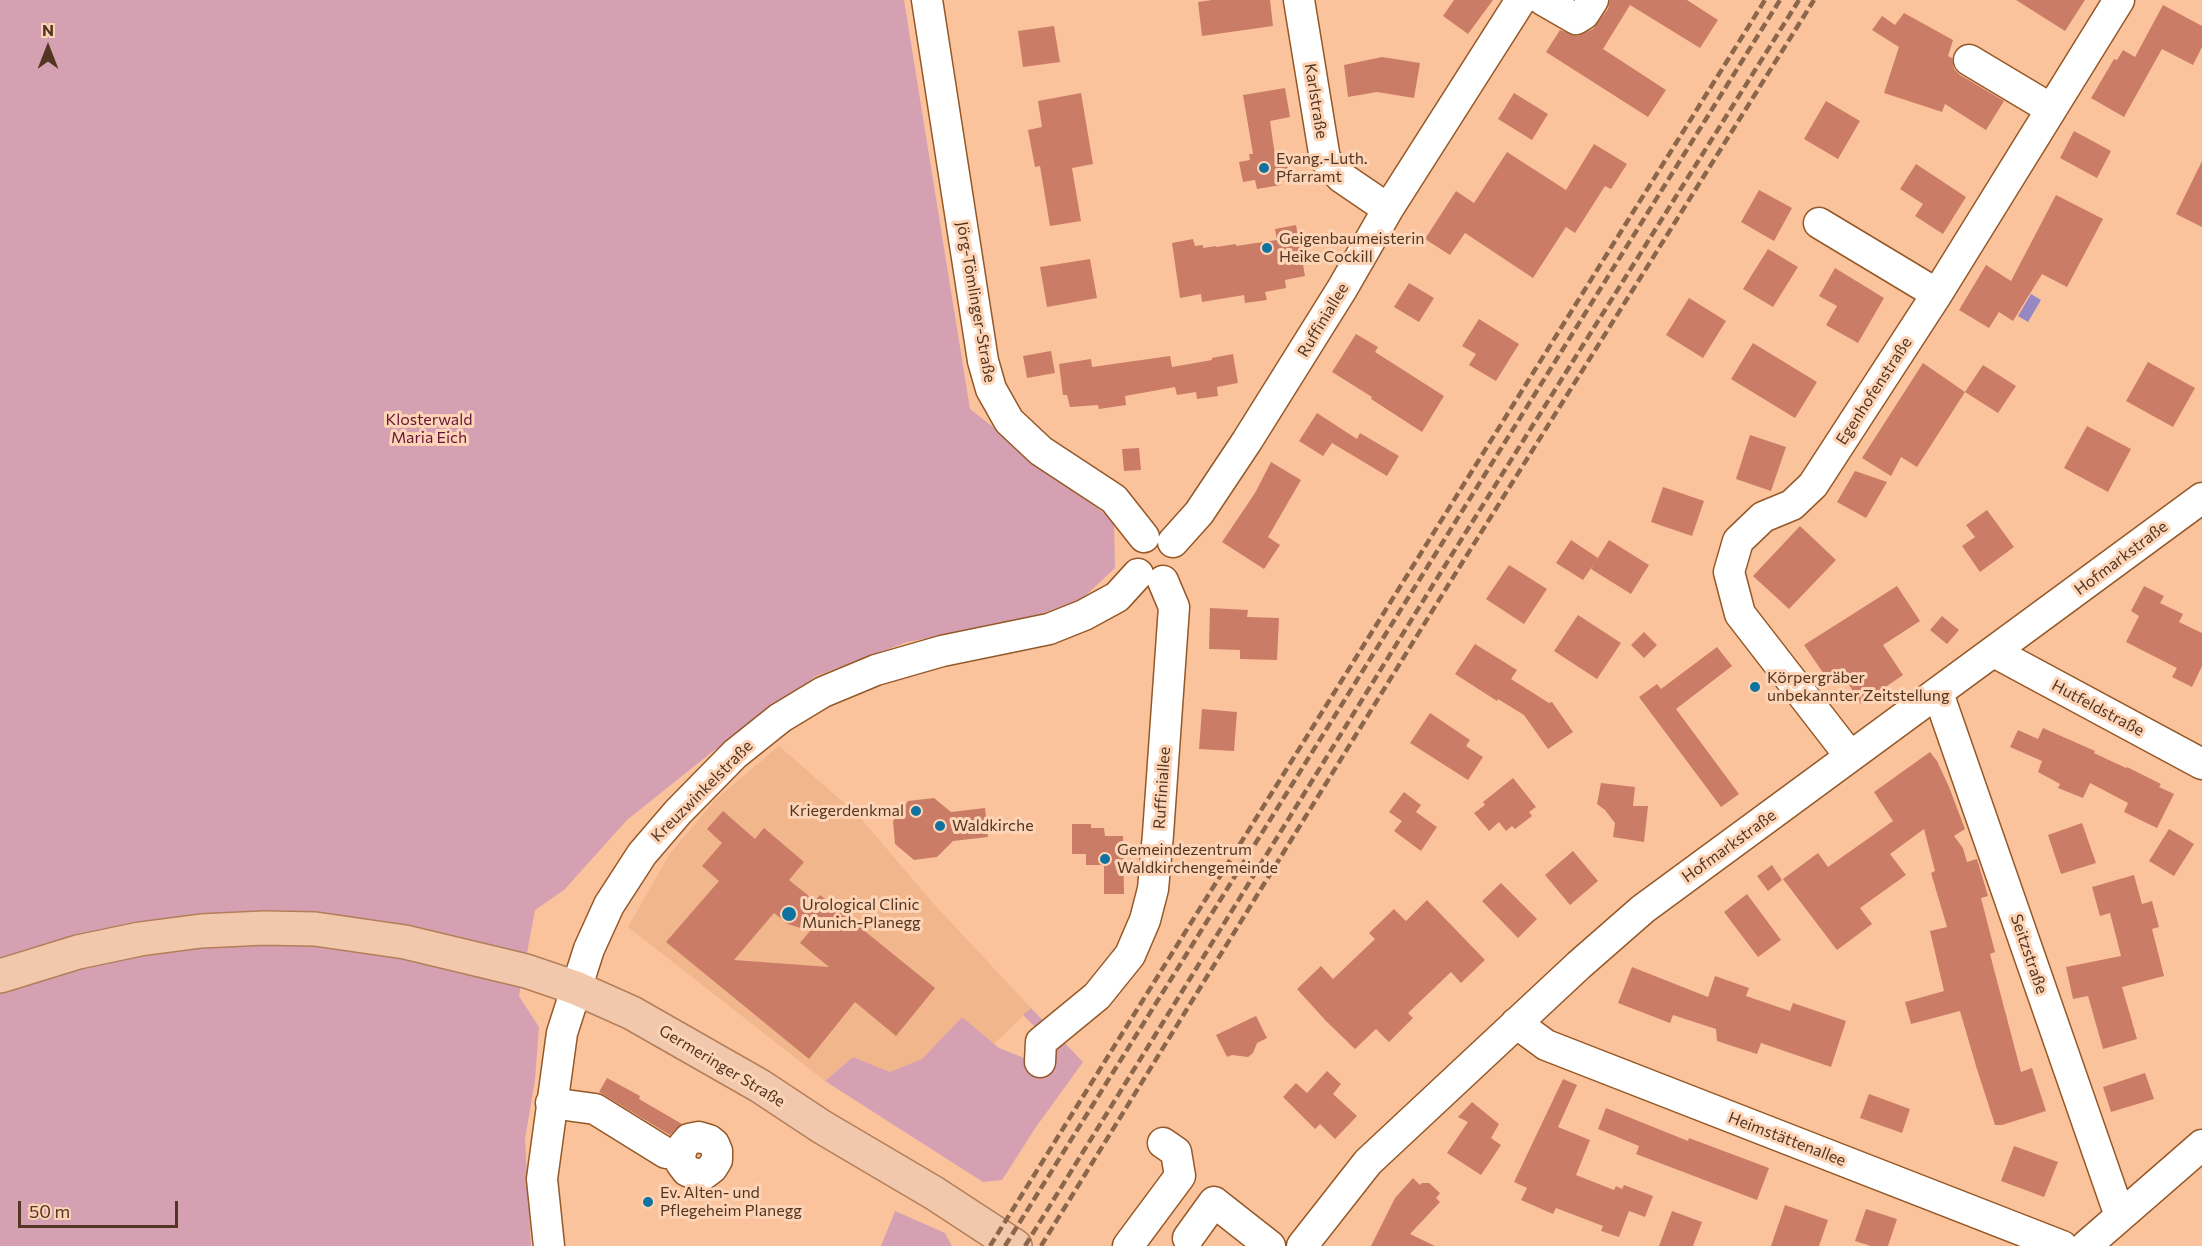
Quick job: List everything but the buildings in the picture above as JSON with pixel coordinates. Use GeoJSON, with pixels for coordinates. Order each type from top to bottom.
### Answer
{"type":"FeatureCollection","features":[{"type":"Feature","properties":{"kind":"main road","name":"Germeringer Straße"},"geometry":{"type":"LineString","coordinates":[[0,976],[78,952],[140,939],[201,931],[264,928],[315,929],[405,942],[526,971],[576,988],[624,1009],[759,1086],[822,1127],[934,1193],[1015,1246]]}},
{"type":"Feature","properties":{"kind":"street","name":"Jörg-Tömlinger-Straße"},"geometry":{"type":"LineString","coordinates":[[927,0],[983,361],[991,389],[1009,421],[1041,451],[1114,499],[1144,537]]}},
{"type":"Feature","properties":{"kind":"street","name":"Karlstraße"},"geometry":{"type":"LineString","coordinates":[[1299,0],[1325,159],[1341,177],[1388,209]]}},
{"type":"Feature","properties":{"kind":"street","name":"Ruffiniallee"},"geometry":{"type":"LineString","coordinates":[[1173,542],[1199,513],[1247,441],[1388,209],[1521,0]]}},
{"type":"Feature","properties":{"kind":"street"},"geometry":{"type":"LineString","coordinates":[[1544,0],[1576,19],[1584,14],[1593,0]]}},
{"type":"Feature","properties":{"kind":"street","name":"Egenhofenstraße"},"geometry":{"type":"LineString","coordinates":[[1850,756],[1740,614],[1729,572],[1738,541],[1763,517],[1791,505],[1813,485],[1937,294],[2119,0]]}},
{"type":"Feature","properties":{"kind":"street"},"geometry":{"type":"LineString","coordinates":[[1969,60],[2051,109]]}},
{"type":"Feature","properties":{"kind":"street"},"geometry":{"type":"LineString","coordinates":[[1819,223],[1937,294]]}},
{"type":"Feature","properties":{"kind":"street","name":"Hofmarkstraße"},"geometry":{"type":"LineString","coordinates":[[1302,1246],[1368,1162],[1579,965],[1643,909],[2202,498]]}},
{"type":"Feature","properties":{"kind":"street"},"geometry":{"type":"LineString","coordinates":[[1144,537],[1159,534],[1173,542],[1180,559],[1171,576],[1151,578]]}},
{"type":"Feature","properties":{"kind":"street","name":"Ruffiniallee"},"geometry":{"type":"LineString","coordinates":[[1040,1062],[1041,1042],[1097,996],[1130,955],[1145,920],[1153,889],[1174,607],[1151,578],[1132,561],[1132,554],[1138,541],[1144,537]]}},
{"type":"Feature","properties":{"kind":"street","name":"Kreuzwinkelstraße"},"geometry":{"type":"LineString","coordinates":[[549,1246],[542,1179],[562,1033],[589,949],[609,906],[642,854],[678,812],[735,754],[780,718],[823,692],[876,670],[942,651],[1049,629],[1084,615],[1151,578]]}},
{"type":"Feature","properties":{"kind":"street","name":"Hutfeldstraße"},"geometry":{"type":"LineString","coordinates":[[1994,652],[2202,764]]}},
{"type":"Feature","properties":{"kind":"street","name":"Seitzstraße"},"geometry":{"type":"LineString","coordinates":[[1938,693],[2120,1216]]}},
{"type":"Feature","properties":{"kind":"street","name":"Heimstättenallee"},"geometry":{"type":"LineString","coordinates":[[1516,1023],[1546,1045],[2062,1246]]}},
{"type":"Feature","properties":{"kind":"street"},"geometry":{"type":"LineString","coordinates":[[551,1103],[595,1109],[666,1153],[680,1155]]}},
{"type":"Feature","properties":{"kind":"street"},"geometry":{"type":"LineString","coordinates":[[1128,1246],[1180,1176],[1176,1152],[1163,1143]]}},
{"type":"Feature","properties":{"kind":"street"},"geometry":{"type":"LineString","coordinates":[[2085,1246],[2202,1144]]}},
{"type":"Feature","properties":{"kind":"street"},"geometry":{"type":"LineString","coordinates":[[1188,1238],[1214,1202],[1270,1246]]}},
{"type":"Feature","properties":{"kind":"shaded area"},"geometry":{"type":"Polygon","coordinates":[[[2031,294],[2041,300],[2028,322],[2018,316],[2031,294]]]}},
{"type":"Feature","properties":{"kind":"shaded area","name":"Urological Clinic Munich-Planegg"},"geometry":{"type":"Polygon","coordinates":[[[779,746],[858,815],[932,902],[1031,1008],[994,1044],[962,1017],[922,1059],[890,1072],[853,1057],[825,1081],[628,927],[669,855],[715,800],[779,746]]]}},
{"type":"Feature","properties":{"kind":"green space","name":"Klosterwald Maria Eich"},"geometry":{"type":"Polygon","coordinates":[[[0,0],[904,0],[970,409],[1114,521],[1115,568],[1083,598],[1023,621],[907,642],[816,676],[712,752],[627,820],[564,890],[535,910],[519,996],[539,1027],[535,1080],[525,1139],[531,1246],[0,1246],[0,0]]]}},
{"type":"Feature","properties":{"kind":"green space"},"geometry":{"type":"Polygon","coordinates":[[[1031,1008],[1083,1062],[1036,1127],[1002,1180],[983,1182],[825,1081],[853,1057],[890,1072],[922,1059],[962,1017],[999,1048],[1029,1060],[1039,1031],[1023,1015],[1031,1008]]]}},
{"type":"Feature","properties":{"kind":"green space"},"geometry":{"type":"Polygon","coordinates":[[[895,1211],[945,1233],[952,1246],[881,1246],[895,1211]]]}},
{"type":"Feature","properties":{"kind":"railway"},"geometry":{"type":"LineString","coordinates":[[990,1246],[1765,0]]}},
{"type":"Feature","properties":{"kind":"railway"},"geometry":{"type":"LineString","coordinates":[[1005,1246],[1780,0]]}},
{"type":"Feature","properties":{"kind":"railway"},"geometry":{"type":"LineString","coordinates":[[1025,1246],[1436,580],[1799,0]]}},
{"type":"Feature","properties":{"kind":"railway"},"geometry":{"type":"LineString","coordinates":[[1041,1246],[1447,587],[1814,0]]}},
{"type":"Feature","properties":{"kind":"place","name":"Evang.-Luth. Pfarramt"},"geometry":{"type":"Point","coordinates":[1264,168]}},
{"type":"Feature","properties":{"kind":"place","name":"Geigenbaumeisterin Heike Cockill"},"geometry":{"type":"Point","coordinates":[1267,248]}},
{"type":"Feature","properties":{"kind":"place","name":"Körpergräber unbekannter Zeitstellung"},"geometry":{"type":"Point","coordinates":[1755,687]}},
{"type":"Feature","properties":{"kind":"place","name":"Kriegerdenkmal"},"geometry":{"type":"Point","coordinates":[916,811]}},
{"type":"Feature","properties":{"kind":"place","name":"Waldkirche"},"geometry":{"type":"Point","coordinates":[940,826]}},
{"type":"Feature","properties":{"kind":"place","name":"Gemeindezentrum Waldkirchengemeinde"},"geometry":{"type":"Point","coordinates":[1105,859]}},
{"type":"Feature","properties":{"kind":"place","name":"Urological Clinic Munich-Planegg"},"geometry":{"type":"Point","coordinates":[789,914]}},
{"type":"Feature","properties":{"kind":"place","name":"Ev. Alten- und Pflegeheim Planegg"},"geometry":{"type":"Point","coordinates":[648,1202]}}]}
